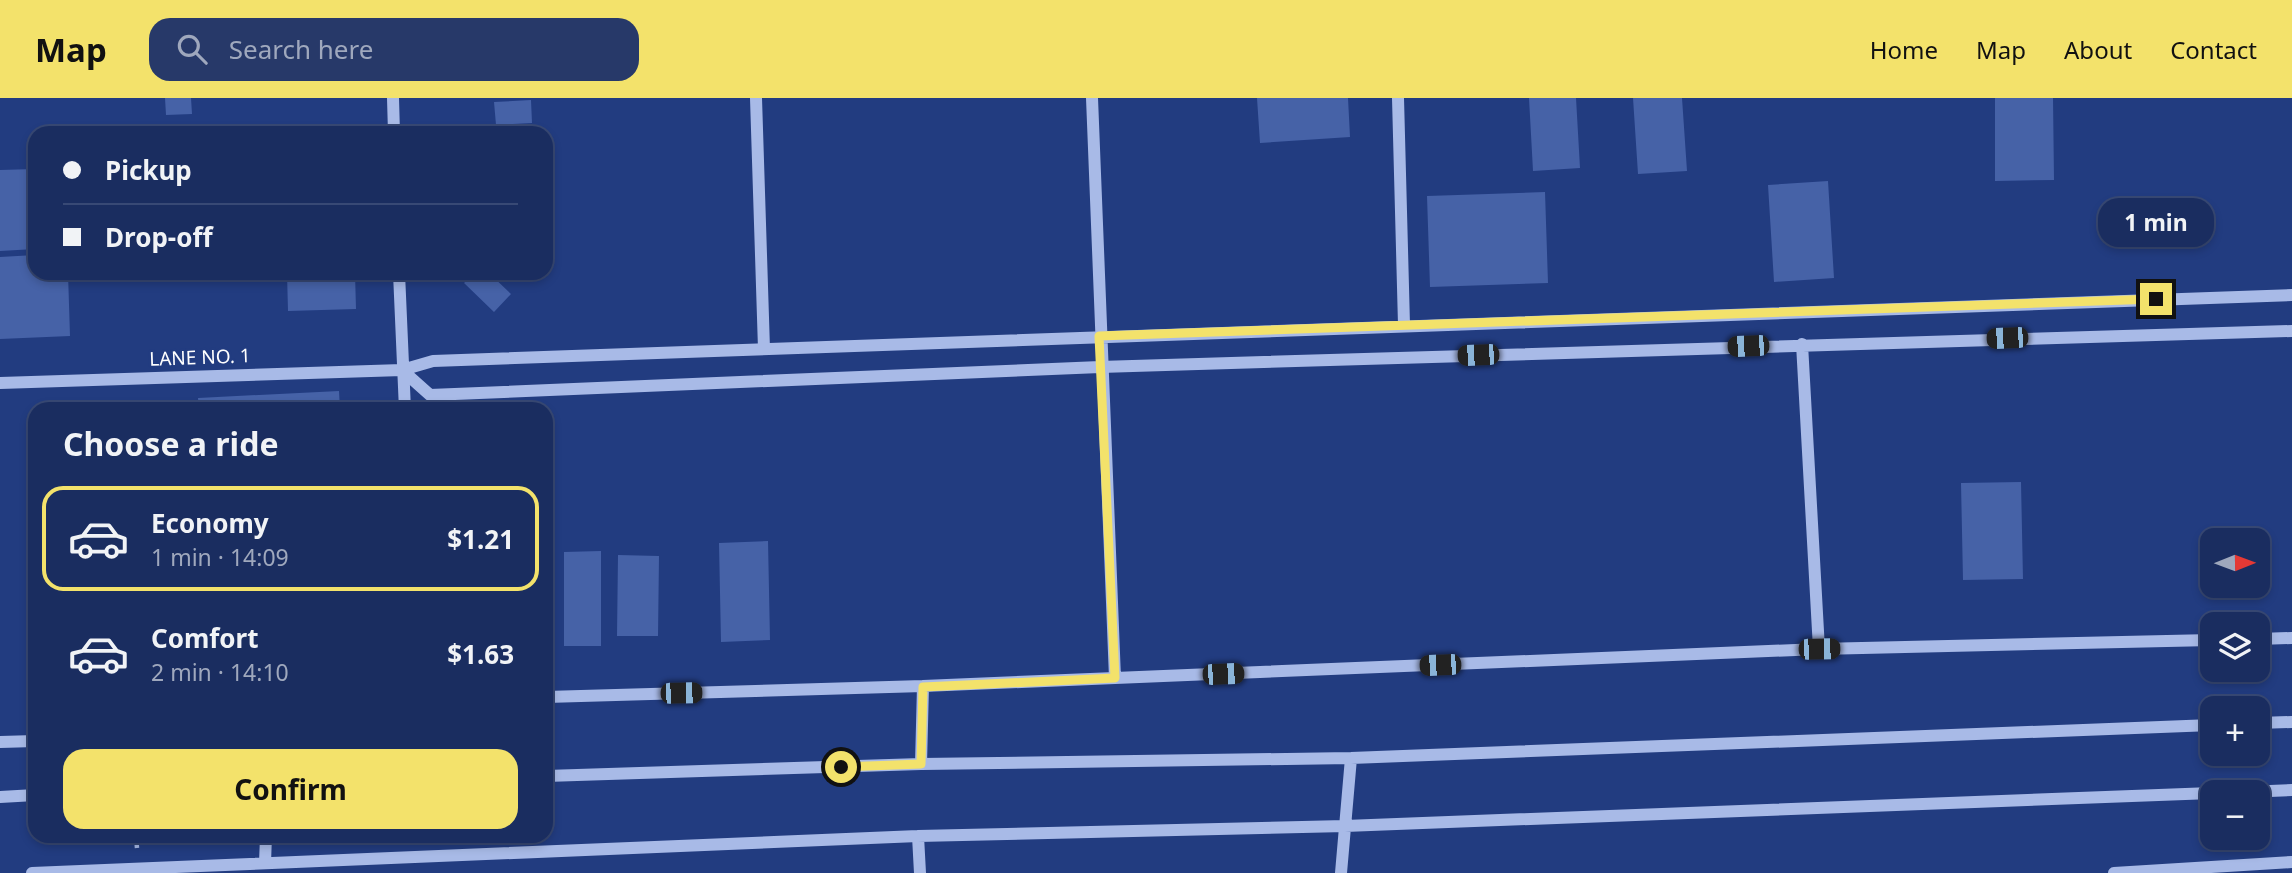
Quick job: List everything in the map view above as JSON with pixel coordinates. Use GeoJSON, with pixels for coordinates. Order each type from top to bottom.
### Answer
{"type":"FeatureCollection","features":[{"type":"Feature","properties":{"kind":"street"},"geometry":{"type":"LineString","coordinates":[[393,98],[394,126]]}},
{"type":"Feature","properties":{"kind":"street"},"geometry":{"type":"LineString","coordinates":[[756,98],[764,349]]}},
{"type":"Feature","properties":{"kind":"street"},"geometry":{"type":"LineString","coordinates":[[1091,98],[1100,367],[1115,678]]}},
{"type":"Feature","properties":{"kind":"street"},"geometry":{"type":"LineString","coordinates":[[1398,98],[1404,326]]}},
{"type":"Feature","properties":{"kind":"street"},"geometry":{"type":"LineString","coordinates":[[399,280],[404,402]]}},
{"type":"Feature","properties":{"kind":"street","name":"LANE NO. 1"},"geometry":{"type":"LineString","coordinates":[[0,383],[402,370],[433,361],[2292,295]]}},
{"type":"Feature","properties":{"kind":"street"},"geometry":{"type":"LineString","coordinates":[[402,370],[430,395],[1100,367],[2292,331]]}},
{"type":"Feature","properties":{"kind":"street"},"geometry":{"type":"LineString","coordinates":[[1802,344],[1819,649]]}},
{"type":"Feature","properties":{"kind":"street"},"geometry":{"type":"LineString","coordinates":[[2270,639],[2292,638]]}},
{"type":"Feature","properties":{"kind":"street"},"geometry":{"type":"LineString","coordinates":[[553,697],[923,687],[1819,649],[2200,640]]}},
{"type":"Feature","properties":{"kind":"street"},"geometry":{"type":"LineString","coordinates":[[921,764],[923,687]]}},
{"type":"Feature","properties":{"kind":"street"},"geometry":{"type":"LineString","coordinates":[[2270,723],[2292,722]]}},
{"type":"Feature","properties":{"kind":"street"},"geometry":{"type":"LineString","coordinates":[[553,776],[921,764],[1351,758],[2200,725]]}},
{"type":"Feature","properties":{"kind":"street"},"geometry":{"type":"LineString","coordinates":[[0,742],[28,741]]}},
{"type":"Feature","properties":{"kind":"street"},"geometry":{"type":"LineString","coordinates":[[1341,873],[1351,758]]}},
{"type":"Feature","properties":{"kind":"street"},"geometry":{"type":"LineString","coordinates":[[2270,791],[2292,790]]}},
{"type":"Feature","properties":{"kind":"street"},"geometry":{"type":"LineString","coordinates":[[32,873],[918,836],[1345,826],[2200,793]]}},
{"type":"Feature","properties":{"kind":"street"},"geometry":{"type":"LineString","coordinates":[[0,797],[28,795]]}},
{"type":"Feature","properties":{"kind":"street"},"geometry":{"type":"LineString","coordinates":[[918,836],[920,873]]}},
{"type":"Feature","properties":{"kind":"street"},"geometry":{"type":"LineString","coordinates":[[265,863],[266,843]]}},
{"type":"Feature","properties":{"kind":"street"},"geometry":{"type":"LineString","coordinates":[[2114,873],[2292,862]]}},
{"type":"Feature","properties":{"kind":"building"},"geometry":{"type":"Polygon","coordinates":[[[165,98],[191,98],[192,114],[166,115],[165,98]]]}},
{"type":"Feature","properties":{"kind":"building"},"geometry":{"type":"Polygon","coordinates":[[[1257,98],[1348,98],[1350,137],[1260,143],[1257,98]]]}},
{"type":"Feature","properties":{"kind":"building"},"geometry":{"type":"Polygon","coordinates":[[[1529,98],[1576,98],[1580,168],[1533,171],[1529,98]]]}},
{"type":"Feature","properties":{"kind":"building"},"geometry":{"type":"Polygon","coordinates":[[[1633,98],[1682,98],[1687,171],[1638,174],[1633,98]]]}},
{"type":"Feature","properties":{"kind":"building"},"geometry":{"type":"Polygon","coordinates":[[[1995,98],[2053,98],[2054,180],[1995,181],[1995,98]]]}},
{"type":"Feature","properties":{"kind":"building"},"geometry":{"type":"Polygon","coordinates":[[[531,100],[532,123],[496,125],[494,102],[531,100]]]}},
{"type":"Feature","properties":{"kind":"building"},"geometry":{"type":"Polygon","coordinates":[[[28,169],[28,249],[0,251],[0,170],[28,169]]]}},
{"type":"Feature","properties":{"kind":"building"},"geometry":{"type":"Polygon","coordinates":[[[1828,181],[1834,278],[1774,282],[1768,185],[1828,181]]]}},
{"type":"Feature","properties":{"kind":"building"},"geometry":{"type":"Polygon","coordinates":[[[1545,192],[1548,283],[1430,287],[1427,196],[1545,192]]]}},
{"type":"Feature","properties":{"kind":"building"},"geometry":{"type":"Polygon","coordinates":[[[28,255],[28,280],[68,280],[70,336],[0,339],[0,257],[28,255]]]}},
{"type":"Feature","properties":{"kind":"building"},"geometry":{"type":"Polygon","coordinates":[[[287,280],[355,280],[356,309],[288,311],[287,280]]]}},
{"type":"Feature","properties":{"kind":"building"},"geometry":{"type":"Polygon","coordinates":[[[467,280],[496,280],[511,294],[494,312],[464,283],[467,280]]]}},
{"type":"Feature","properties":{"kind":"building"},"geometry":{"type":"Polygon","coordinates":[[[339,391],[340,402],[198,402],[198,398],[339,391]]]}},
{"type":"Feature","properties":{"kind":"building"},"geometry":{"type":"Polygon","coordinates":[[[2021,482],[2023,579],[1963,580],[1961,483],[2021,482]]]}},
{"type":"Feature","properties":{"kind":"building"},"geometry":{"type":"Polygon","coordinates":[[[768,541],[770,640],[721,642],[719,543],[768,541]]]}},
{"type":"Feature","properties":{"kind":"building"},"geometry":{"type":"Polygon","coordinates":[[[601,551],[601,646],[564,646],[564,552],[601,551]]]}},
{"type":"Feature","properties":{"kind":"building"},"geometry":{"type":"Polygon","coordinates":[[[618,555],[659,556],[658,636],[617,636],[618,555]]]}},
{"type":"Feature","properties":{"kind":"route"},"geometry":{"type":"LineString","coordinates":[[841,767],[921,764],[923,687],[1115,678],[1099,336],[2156,299]]}}]}
